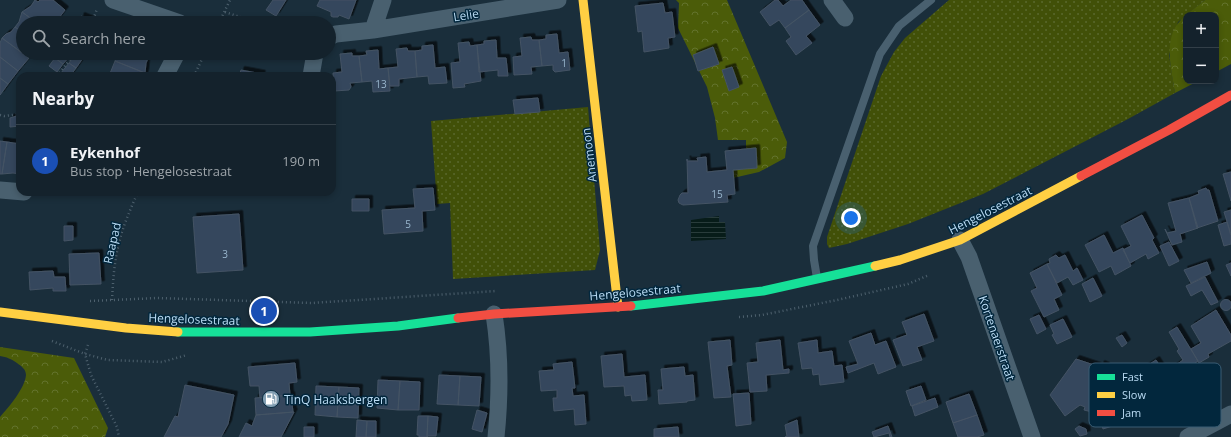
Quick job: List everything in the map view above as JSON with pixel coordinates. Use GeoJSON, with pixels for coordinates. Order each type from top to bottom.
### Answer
{"type":"FeatureCollection","features":[{"type":"Feature","properties":{"kind":"main road","name":"Anemoon"},"geometry":{"type":"LineString","coordinates":[[583,0],[618,307]]}},
{"type":"Feature","properties":{"kind":"main road","name":"Hengelosestraat"},"geometry":{"type":"LineString","coordinates":[[0,312],[103,326],[184,333],[310,332],[398,326],[494,314],[618,307],[763,291],[900,260],[960,240],[1162,134],[1231,95]]}},
{"type":"Feature","properties":{"kind":"street"},"geometry":{"type":"LineString","coordinates":[[373,30],[384,0]]}},
{"type":"Feature","properties":{"kind":"street","name":"Lelie"},"geometry":{"type":"LineString","coordinates":[[336,34],[373,30],[558,0]]}},
{"type":"Feature","properties":{"kind":"street"},"geometry":{"type":"LineString","coordinates":[[832,0],[845,18]]}},
{"type":"Feature","properties":{"kind":"street"},"geometry":{"type":"LineString","coordinates":[[105,3],[154,16]]}},
{"type":"Feature","properties":{"kind":"street"},"geometry":{"type":"LineString","coordinates":[[167,72],[173,60]]}},
{"type":"Feature","properties":{"kind":"street"},"geometry":{"type":"LineString","coordinates":[[312,72],[314,60]]}},
{"type":"Feature","properties":{"kind":"street"},"geometry":{"type":"LineString","coordinates":[[0,190],[16,191]]}},
{"type":"Feature","properties":{"kind":"street","name":"Kortenaerstraat"},"geometry":{"type":"LineString","coordinates":[[960,240],[969,257],[1032,437]]}},
{"type":"Feature","properties":{"kind":"street"},"geometry":{"type":"LineString","coordinates":[[494,314],[497,335],[498,418],[496,437]]}},
{"type":"Feature","properties":{"kind":"street"},"geometry":{"type":"LineString","coordinates":[[1221,420],[1231,414]]}},
{"type":"Feature","properties":{"kind":"street"},"geometry":{"type":"LineString","coordinates":[[1194,436],[1209,427]]}},
{"type":"Feature","properties":{"kind":"lane"},"geometry":{"type":"LineString","coordinates":[[817,278],[813,246],[880,54],[899,26],[931,0]]}},
{"type":"Feature","properties":{"kind":"path"},"geometry":{"type":"LineString","coordinates":[[223,16],[230,0]]}},
{"type":"Feature","properties":{"kind":"path"},"geometry":{"type":"LineString","coordinates":[[97,16],[105,3]]}},
{"type":"Feature","properties":{"kind":"path"},"geometry":{"type":"LineString","coordinates":[[225,12],[237,16]]}},
{"type":"Feature","properties":{"kind":"path"},"geometry":{"type":"LineString","coordinates":[[60,72],[70,60]]}},
{"type":"Feature","properties":{"kind":"path"},"geometry":{"type":"LineString","coordinates":[[196,72],[202,60]]}},
{"type":"Feature","properties":{"kind":"path"},"geometry":{"type":"LineString","coordinates":[[0,115],[16,114]]}},
{"type":"Feature","properties":{"kind":"path","name":"Raapad"},"geometry":{"type":"LineString","coordinates":[[112,300],[115,261],[118,246],[136,196]]}},
{"type":"Feature","properties":{"kind":"path","name":"Hengelosestraat"},"geometry":{"type":"LineString","coordinates":[[104,300],[164,298],[312,303],[493,291]]}},
{"type":"Feature","properties":{"kind":"path"},"geometry":{"type":"LineString","coordinates":[[85,354],[91,375],[119,437]]}},
{"type":"Feature","properties":{"kind":"green space"},"geometry":{"type":"Polygon","coordinates":[[[676,0],[727,0],[787,142],[785,158],[759,172],[733,178],[731,161],[746,161],[746,140],[718,140],[715,118],[707,87],[678,28],[679,3],[676,0]]]}},
{"type":"Feature","properties":{"kind":"green space"},"geometry":{"type":"Polygon","coordinates":[[[949,0],[1205,0],[1190,12],[1183,12],[1183,18],[1178,22],[1169,55],[1175,93],[983,194],[908,224],[847,244],[829,248],[827,244],[827,237],[881,76],[894,52],[905,38],[949,0]]]}},
{"type":"Feature","properties":{"kind":"green space"},"geometry":{"type":"Polygon","coordinates":[[[1205,0],[1231,0],[1231,64],[1219,70],[1219,12],[1190,12],[1205,0]]]}},
{"type":"Feature","properties":{"kind":"green space"},"geometry":{"type":"Polygon","coordinates":[[[1183,18],[1183,84],[1192,84],[1175,93],[1170,62],[1170,41],[1178,23],[1183,18]]]}},
{"type":"Feature","properties":{"kind":"green space"},"geometry":{"type":"Polygon","coordinates":[[[588,107],[600,250],[595,270],[453,279],[450,203],[437,204],[431,121],[588,107]]]}},
{"type":"Feature","properties":{"kind":"green space"},"geometry":{"type":"Polygon","coordinates":[[[0,347],[74,358],[108,428],[105,437],[0,437],[0,417],[12,403],[23,386],[26,373],[17,363],[9,358],[0,356],[0,347]]]}},
{"type":"Feature","properties":{"kind":"shaded area"},"geometry":{"type":"Polygon","coordinates":[[[719,216],[719,222],[725,222],[726,239],[691,241],[691,220],[719,216]]]}},
{"type":"Feature","properties":{"kind":"building"},"geometry":{"type":"Polygon","coordinates":[[[35,0],[38,2],[40,0],[53,0],[65,10],[60,16],[27,16],[22,12],[31,6],[35,0]]]}},
{"type":"Feature","properties":{"kind":"building"},"geometry":{"type":"Polygon","coordinates":[[[273,0],[286,0],[276,16],[266,10],[273,0]]]}},
{"type":"Feature","properties":{"kind":"building"},"geometry":{"type":"Polygon","coordinates":[[[320,0],[356,0],[349,19],[339,15],[338,17],[331,16],[331,12],[317,6],[320,0]]]}},
{"type":"Feature","properties":{"kind":"building"},"geometry":{"type":"Polygon","coordinates":[[[775,0],[778,0],[783,6],[791,0],[802,0],[809,10],[785,28],[779,20],[770,26],[760,12],[775,0]]]}},
{"type":"Feature","properties":{"kind":"building"},"geometry":{"type":"Polygon","coordinates":[[[663,3],[665,13],[672,12],[675,37],[668,38],[669,48],[644,52],[642,31],[638,32],[635,6],[663,3]]]}},
{"type":"Feature","properties":{"kind":"building"},"geometry":{"type":"Polygon","coordinates":[[[809,10],[820,25],[806,36],[812,43],[796,55],[786,41],[791,37],[785,28],[809,10]]]}},
{"type":"Feature","properties":{"kind":"building"},"geometry":{"type":"Polygon","coordinates":[[[22,12],[27,16],[21,16],[22,12]]]}},
{"type":"Feature","properties":{"kind":"building"},"geometry":{"type":"Polygon","coordinates":[[[15,27],[16,28],[16,48],[2,38],[11,32],[15,27]]]}},
{"type":"Feature","properties":{"kind":"building"},"geometry":{"type":"Polygon","coordinates":[[[557,34],[559,53],[568,52],[570,70],[555,72],[553,70],[553,65],[542,66],[539,40],[546,39],[546,35],[557,34]]]}},
{"type":"Feature","properties":{"kind":"building"},"geometry":{"type":"Polygon","coordinates":[[[531,37],[532,40],[539,40],[542,66],[531,67],[532,74],[514,75],[513,57],[522,56],[520,38],[531,37]]]}},
{"type":"Feature","properties":{"kind":"building"},"geometry":{"type":"Polygon","coordinates":[[[2,38],[16,48],[16,60],[27,60],[18,71],[0,57],[0,43],[2,38]]]}},
{"type":"Feature","properties":{"kind":"building"},"geometry":{"type":"Polygon","coordinates":[[[496,40],[497,58],[506,58],[508,76],[498,76],[498,70],[479,72],[477,45],[484,44],[484,41],[496,40]]]}},
{"type":"Feature","properties":{"kind":"building"},"geometry":{"type":"Polygon","coordinates":[[[469,42],[470,46],[477,45],[481,81],[464,84],[465,87],[453,88],[451,63],[460,62],[458,43],[469,42]]]}},
{"type":"Feature","properties":{"kind":"building"},"geometry":{"type":"Polygon","coordinates":[[[433,45],[435,68],[445,67],[447,83],[429,84],[428,76],[417,77],[415,51],[422,50],[422,46],[433,45]]]}},
{"type":"Feature","properties":{"kind":"building"},"geometry":{"type":"Polygon","coordinates":[[[713,47],[719,64],[698,71],[693,55],[713,47]]]}},
{"type":"Feature","properties":{"kind":"building"},"geometry":{"type":"Polygon","coordinates":[[[407,48],[408,51],[415,51],[417,77],[399,79],[399,86],[390,86],[388,68],[398,67],[396,49],[407,48]]]}},
{"type":"Feature","properties":{"kind":"building"},"geometry":{"type":"Polygon","coordinates":[[[378,50],[379,69],[388,68],[390,91],[373,92],[372,81],[362,82],[359,56],[367,55],[366,51],[378,50]]]}},
{"type":"Feature","properties":{"kind":"building"},"geometry":{"type":"Polygon","coordinates":[[[352,53],[352,56],[359,56],[362,82],[350,83],[351,87],[349,90],[336,91],[336,73],[342,72],[340,54],[352,53]]]}},
{"type":"Feature","properties":{"kind":"building"},"geometry":{"type":"Polygon","coordinates":[[[0,57],[18,71],[8,84],[0,78],[0,57]]]}},
{"type":"Feature","properties":{"kind":"building"},"geometry":{"type":"Polygon","coordinates":[[[54,60],[58,60],[63,64],[57,72],[49,66],[54,60]]]}},
{"type":"Feature","properties":{"kind":"building"},"geometry":{"type":"Polygon","coordinates":[[[58,60],[66,60],[63,64],[58,60]]]}},
{"type":"Feature","properties":{"kind":"building"},"geometry":{"type":"Polygon","coordinates":[[[71,60],[82,60],[76,68],[69,63],[71,60]]]}},
{"type":"Feature","properties":{"kind":"building"},"geometry":{"type":"Polygon","coordinates":[[[115,60],[147,60],[145,72],[115,60]]]}},
{"type":"Feature","properties":{"kind":"building"},"geometry":{"type":"Polygon","coordinates":[[[115,61],[142,72],[111,72],[115,61]]]}},
{"type":"Feature","properties":{"kind":"building"},"geometry":{"type":"Polygon","coordinates":[[[69,63],[76,68],[73,72],[62,72],[69,63]]]}},
{"type":"Feature","properties":{"kind":"building"},"geometry":{"type":"Polygon","coordinates":[[[732,67],[739,87],[729,91],[722,70],[732,67]]]}},
{"type":"Feature","properties":{"kind":"building"},"geometry":{"type":"Polygon","coordinates":[[[241,70],[252,72],[240,72],[241,70]]]}},
{"type":"Feature","properties":{"kind":"building"},"geometry":{"type":"Polygon","coordinates":[[[0,78],[8,84],[0,95],[0,78]]]}},
{"type":"Feature","properties":{"kind":"building"},"geometry":{"type":"Polygon","coordinates":[[[538,98],[540,112],[515,114],[513,100],[538,98]]]}},
{"type":"Feature","properties":{"kind":"building"},"geometry":{"type":"Polygon","coordinates":[[[16,116],[16,126],[10,127],[10,118],[16,116]]]}},
{"type":"Feature","properties":{"kind":"building"},"geometry":{"type":"Polygon","coordinates":[[[0,141],[7,142],[2,174],[0,174],[0,141]]]}},
{"type":"Feature","properties":{"kind":"building"},"geometry":{"type":"Polygon","coordinates":[[[7,142],[16,143],[16,173],[2,174],[7,142]]]}},
{"type":"Feature","properties":{"kind":"building"},"geometry":{"type":"Polygon","coordinates":[[[756,148],[757,168],[733,170],[735,194],[727,195],[728,202],[683,205],[679,203],[678,200],[682,193],[688,193],[687,161],[698,161],[697,158],[706,157],[707,172],[727,170],[725,151],[756,148]]]}},
{"type":"Feature","properties":{"kind":"building"},"geometry":{"type":"Polygon","coordinates":[[[1231,172],[1231,201],[1223,174],[1231,172]]]}},
{"type":"Feature","properties":{"kind":"building"},"geometry":{"type":"Polygon","coordinates":[[[433,188],[435,210],[422,211],[423,231],[384,234],[382,210],[415,208],[413,189],[433,188]]]}},
{"type":"Feature","properties":{"kind":"building"},"geometry":{"type":"Polygon","coordinates":[[[1206,188],[1209,190],[1218,221],[1197,228],[1189,198],[1199,194],[1198,191],[1206,188]]]}},
{"type":"Feature","properties":{"kind":"building"},"geometry":{"type":"Polygon","coordinates":[[[1189,198],[1198,228],[1180,234],[1182,242],[1172,245],[1165,229],[1167,233],[1176,231],[1168,203],[1189,198]]]}},
{"type":"Feature","properties":{"kind":"building"},"geometry":{"type":"Polygon","coordinates":[[[352,199],[369,199],[369,211],[352,211],[352,199]]]}},
{"type":"Feature","properties":{"kind":"building"},"geometry":{"type":"Polygon","coordinates":[[[1231,210],[1231,234],[1224,212],[1231,210]]]}},
{"type":"Feature","properties":{"kind":"building"},"geometry":{"type":"Polygon","coordinates":[[[239,214],[243,270],[197,273],[193,217],[239,214]]]}},
{"type":"Feature","properties":{"kind":"building"},"geometry":{"type":"Polygon","coordinates":[[[1142,215],[1154,238],[1152,240],[1159,253],[1148,259],[1146,254],[1130,263],[1123,250],[1131,246],[1121,226],[1142,215]]]}},
{"type":"Feature","properties":{"kind":"building"},"geometry":{"type":"Polygon","coordinates":[[[1227,222],[1231,236],[1231,244],[1224,246],[1218,225],[1227,222]]]}},
{"type":"Feature","properties":{"kind":"building"},"geometry":{"type":"Polygon","coordinates":[[[64,226],[73,226],[73,240],[64,241],[64,226]]]}},
{"type":"Feature","properties":{"kind":"building"},"geometry":{"type":"Polygon","coordinates":[[[1104,235],[1113,253],[1123,248],[1131,266],[1115,275],[1111,266],[1099,272],[1085,245],[1104,235]]]}},
{"type":"Feature","properties":{"kind":"building"},"geometry":{"type":"Polygon","coordinates":[[[1169,242],[1179,261],[1169,266],[1160,246],[1169,242]]]}},
{"type":"Feature","properties":{"kind":"building"},"geometry":{"type":"Polygon","coordinates":[[[99,253],[101,284],[70,285],[69,254],[99,253]]]}},
{"type":"Feature","properties":{"kind":"building"},"geometry":{"type":"Polygon","coordinates":[[[1056,255],[1059,258],[1065,255],[1073,271],[1077,268],[1083,280],[1073,285],[1068,277],[1057,283],[1047,264],[1050,263],[1049,259],[1056,255]]]}},
{"type":"Feature","properties":{"kind":"building"},"geometry":{"type":"Polygon","coordinates":[[[1207,262],[1211,273],[1191,283],[1184,270],[1207,262]]]}},
{"type":"Feature","properties":{"kind":"building"},"geometry":{"type":"Polygon","coordinates":[[[1231,263],[1231,276],[1226,265],[1231,263]]]}},
{"type":"Feature","properties":{"kind":"building"},"geometry":{"type":"Polygon","coordinates":[[[1047,264],[1062,295],[1054,299],[1059,310],[1044,317],[1031,291],[1037,288],[1030,273],[1047,264]]]}},
{"type":"Feature","properties":{"kind":"building"},"geometry":{"type":"Polygon","coordinates":[[[53,271],[54,277],[65,277],[66,291],[53,291],[53,288],[30,290],[29,272],[53,271]]]}},
{"type":"Feature","properties":{"kind":"building"},"geometry":{"type":"Polygon","coordinates":[[[1205,277],[1218,302],[1211,305],[1202,290],[1191,296],[1186,286],[1205,277]]]}},
{"type":"Feature","properties":{"kind":"building"},"geometry":{"type":"Polygon","coordinates":[[[1093,278],[1102,296],[1090,302],[1082,284],[1093,278]]]}},
{"type":"Feature","properties":{"kind":"building"},"geometry":{"type":"Polygon","coordinates":[[[1226,299],[1230,301],[1232,305],[1230,309],[1226,311],[1222,309],[1220,305],[1222,301],[1226,299]]]}},
{"type":"Feature","properties":{"kind":"building"},"geometry":{"type":"Polygon","coordinates":[[[1216,310],[1231,335],[1231,341],[1208,354],[1209,357],[1199,363],[1191,349],[1201,343],[1191,326],[1216,310]]]}},
{"type":"Feature","properties":{"kind":"building"},"geometry":{"type":"Polygon","coordinates":[[[924,314],[934,341],[917,347],[922,360],[903,366],[893,340],[907,335],[902,322],[924,314]]]}},
{"type":"Feature","properties":{"kind":"building"},"geometry":{"type":"Polygon","coordinates":[[[1039,315],[1046,329],[1037,334],[1030,319],[1039,315]]]}},
{"type":"Feature","properties":{"kind":"building"},"geometry":{"type":"Polygon","coordinates":[[[1063,319],[1072,337],[1057,344],[1052,335],[1054,334],[1050,325],[1063,319]]]}},
{"type":"Feature","properties":{"kind":"building"},"geometry":{"type":"Polygon","coordinates":[[[1177,327],[1198,361],[1195,363],[1179,363],[1183,360],[1177,351],[1179,349],[1169,332],[1177,327]]]}},
{"type":"Feature","properties":{"kind":"building"},"geometry":{"type":"Polygon","coordinates":[[[871,333],[875,345],[886,341],[896,367],[878,374],[874,363],[848,373],[846,367],[858,364],[849,341],[871,333]]]}},
{"type":"Feature","properties":{"kind":"building"},"geometry":{"type":"Polygon","coordinates":[[[1122,335],[1127,343],[1122,347],[1116,338],[1122,335]]]}},
{"type":"Feature","properties":{"kind":"building"},"geometry":{"type":"Polygon","coordinates":[[[730,340],[732,365],[727,366],[731,397],[714,398],[708,342],[730,340]]]}},
{"type":"Feature","properties":{"kind":"building"},"geometry":{"type":"Polygon","coordinates":[[[780,340],[783,370],[789,369],[789,373],[766,375],[767,391],[750,392],[747,363],[758,362],[756,343],[780,340]]]}},
{"type":"Feature","properties":{"kind":"building"},"geometry":{"type":"Polygon","coordinates":[[[817,340],[818,353],[832,351],[834,366],[842,365],[844,382],[820,385],[819,374],[813,375],[812,368],[802,369],[798,343],[817,340]]]}},
{"type":"Feature","properties":{"kind":"building"},"geometry":{"type":"Polygon","coordinates":[[[622,354],[624,377],[645,375],[647,400],[632,401],[631,395],[625,396],[624,386],[604,387],[601,356],[622,354]]]}},
{"type":"Feature","properties":{"kind":"building"},"geometry":{"type":"Polygon","coordinates":[[[1076,359],[1089,363],[1089,411],[1084,410],[1085,407],[1080,405],[1065,416],[1050,395],[1076,359]]]}},
{"type":"Feature","properties":{"kind":"building"},"geometry":{"type":"Polygon","coordinates":[[[572,362],[575,388],[572,388],[573,396],[584,395],[586,424],[575,425],[574,409],[554,411],[553,398],[557,398],[557,390],[541,391],[539,371],[554,370],[553,364],[572,362]]]}},
{"type":"Feature","properties":{"kind":"building"},"geometry":{"type":"Polygon","coordinates":[[[295,363],[297,382],[289,383],[290,395],[260,398],[259,386],[250,386],[248,367],[295,363]]]}},
{"type":"Feature","properties":{"kind":"building"},"geometry":{"type":"Polygon","coordinates":[[[684,367],[685,376],[693,375],[695,400],[659,404],[658,390],[663,390],[661,369],[684,367]]]}},
{"type":"Feature","properties":{"kind":"building"},"geometry":{"type":"Polygon","coordinates":[[[439,375],[460,376],[458,405],[437,404],[439,375]]]}},
{"type":"Feature","properties":{"kind":"building"},"geometry":{"type":"Polygon","coordinates":[[[460,376],[481,377],[479,406],[458,405],[460,376]]]}},
{"type":"Feature","properties":{"kind":"building"},"geometry":{"type":"Polygon","coordinates":[[[378,380],[400,381],[398,410],[377,408],[378,380]]]}},
{"type":"Feature","properties":{"kind":"building"},"geometry":{"type":"Polygon","coordinates":[[[400,381],[420,382],[419,410],[398,410],[400,381]]]}},
{"type":"Feature","properties":{"kind":"building"},"geometry":{"type":"Polygon","coordinates":[[[185,385],[234,395],[228,424],[221,437],[164,437],[175,416],[178,417],[185,385]]]}},
{"type":"Feature","properties":{"kind":"building"},"geometry":{"type":"Polygon","coordinates":[[[316,386],[339,387],[337,417],[315,415],[316,386]]]}},
{"type":"Feature","properties":{"kind":"building"},"geometry":{"type":"Polygon","coordinates":[[[921,386],[926,400],[911,406],[906,391],[921,386]]]}},
{"type":"Feature","properties":{"kind":"building"},"geometry":{"type":"Polygon","coordinates":[[[339,387],[359,388],[358,418],[337,417],[339,387]]]}},
{"type":"Feature","properties":{"kind":"building"},"geometry":{"type":"Polygon","coordinates":[[[749,393],[751,424],[736,426],[733,394],[749,393]]]}},
{"type":"Feature","properties":{"kind":"building"},"geometry":{"type":"Polygon","coordinates":[[[969,394],[977,415],[953,423],[946,402],[969,394]]]}},
{"type":"Feature","properties":{"kind":"building"},"geometry":{"type":"Polygon","coordinates":[[[291,395],[293,412],[256,415],[255,398],[291,395]]]}},
{"type":"Feature","properties":{"kind":"building"},"geometry":{"type":"Polygon","coordinates":[[[935,398],[938,407],[915,416],[912,406],[935,398]]]}},
{"type":"Feature","properties":{"kind":"building"},"geometry":{"type":"Polygon","coordinates":[[[477,410],[487,413],[482,432],[472,429],[477,410]]]}},
{"type":"Feature","properties":{"kind":"building"},"geometry":{"type":"Polygon","coordinates":[[[294,412],[281,437],[239,437],[246,423],[252,426],[256,415],[294,412]]]}},
{"type":"Feature","properties":{"kind":"building"},"geometry":{"type":"Polygon","coordinates":[[[977,415],[984,435],[977,437],[958,437],[953,423],[977,415]]]}},
{"type":"Feature","properties":{"kind":"building"},"geometry":{"type":"Polygon","coordinates":[[[418,416],[428,416],[427,437],[419,437],[419,435],[417,435],[418,416]]]}},
{"type":"Feature","properties":{"kind":"building"},"geometry":{"type":"Polygon","coordinates":[[[428,416],[438,417],[436,436],[427,437],[428,416]]]}},
{"type":"Feature","properties":{"kind":"building"},"geometry":{"type":"Polygon","coordinates":[[[357,420],[367,421],[366,437],[356,437],[357,420]]]}},
{"type":"Feature","properties":{"kind":"building"},"geometry":{"type":"Polygon","coordinates":[[[797,420],[799,437],[785,437],[787,436],[785,425],[797,420]]]}},
{"type":"Feature","properties":{"kind":"building"},"geometry":{"type":"Polygon","coordinates":[[[367,421],[376,421],[376,437],[366,437],[367,421]]]}},
{"type":"Feature","properties":{"kind":"building"},"geometry":{"type":"Polygon","coordinates":[[[888,426],[892,437],[890,437],[889,433],[874,437],[872,432],[888,426]]]}},
{"type":"Feature","properties":{"kind":"building"},"geometry":{"type":"Polygon","coordinates":[[[1079,426],[1086,429],[1087,434],[1080,436],[1075,429],[1079,426]]]}},
{"type":"Feature","properties":{"kind":"building"},"geometry":{"type":"Polygon","coordinates":[[[304,427],[314,427],[314,437],[304,437],[304,427]]]}},
{"type":"Feature","properties":{"kind":"building"},"geometry":{"type":"Polygon","coordinates":[[[678,427],[679,437],[654,437],[654,429],[678,427]]]}},
{"type":"Feature","properties":{"kind":"traffic: fast"},"geometry":{"type":"LineString","coordinates":[[631,306],[763,291],[875,266]]}},
{"type":"Feature","properties":{"kind":"traffic: fast"},"geometry":{"type":"LineString","coordinates":[[178,332],[310,332],[398,326],[458,318]]}},
{"type":"Feature","properties":{"kind":"traffic: slow"},"geometry":{"type":"LineString","coordinates":[[583,0],[618,307]]}},
{"type":"Feature","properties":{"kind":"traffic: slow"},"geometry":{"type":"LineString","coordinates":[[875,266],[900,260],[960,240],[1081,176]]}},
{"type":"Feature","properties":{"kind":"traffic: slow"},"geometry":{"type":"LineString","coordinates":[[0,312],[126,328],[178,332]]}},
{"type":"Feature","properties":{"kind":"traffic: jam"},"geometry":{"type":"LineString","coordinates":[[1081,176],[1169,130],[1231,95]]}},
{"type":"Feature","properties":{"kind":"traffic: jam"},"geometry":{"type":"LineString","coordinates":[[458,318],[494,314],[631,306]]}},
{"type":"Feature","properties":{"kind":"place","name":"Eykenhof"},"geometry":{"type":"Point","coordinates":[264,311]}},
{"type":"Feature","properties":{"kind":"place","name":"TinQ Haaksbergen"},"geometry":{"type":"Point","coordinates":[271,399]}}]}
